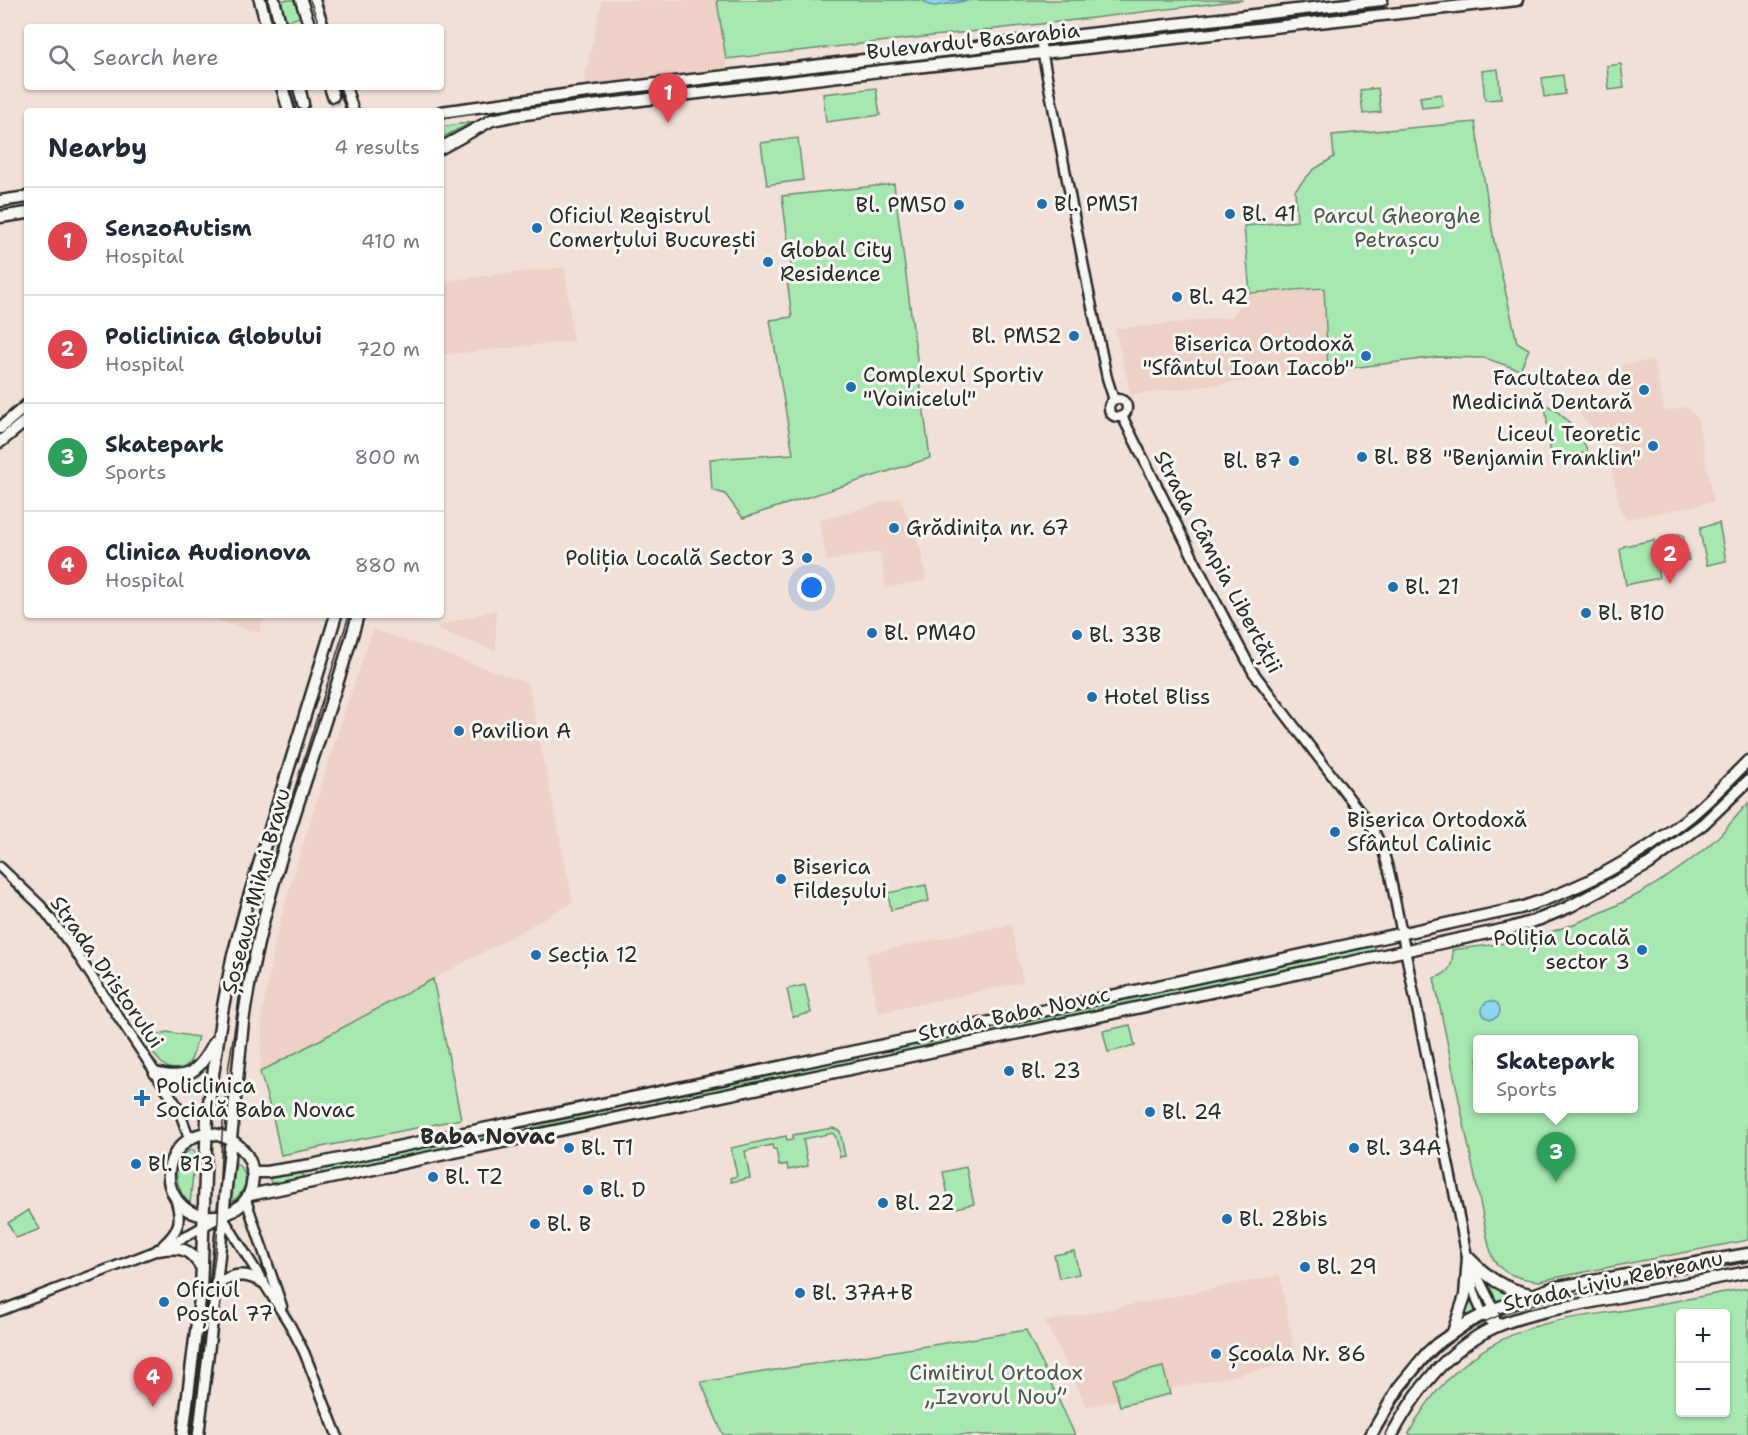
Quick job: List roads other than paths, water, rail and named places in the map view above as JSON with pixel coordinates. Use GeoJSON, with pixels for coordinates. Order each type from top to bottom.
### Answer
{"type":"FeatureCollection","features":[{"type":"Feature","properties":{"kind":"main road"},"geometry":{"type":"LineString","coordinates":[[260,0],[266,24]]}},
{"type":"Feature","properties":{"kind":"main road"},"geometry":{"type":"LineString","coordinates":[[274,0],[280,24]]}},
{"type":"Feature","properties":{"kind":"main road"},"geometry":{"type":"LineString","coordinates":[[302,0],[309,24]]}},
{"type":"Feature","properties":{"kind":"main road"},"geometry":{"type":"LineString","coordinates":[[314,0],[322,24]]}},
{"type":"Feature","properties":{"kind":"main road","name":"Bulevardul Basarabia"},"geometry":{"type":"LineString","coordinates":[[444,112],[571,94],[1382,0]]}},
{"type":"Feature","properties":{"kind":"main road","name":"Bulevardul Basarabia"},"geometry":{"type":"LineString","coordinates":[[444,146],[492,120],[510,116],[1041,52],[1314,24],[1516,0]]}},
{"type":"Feature","properties":{"kind":"main road"},"geometry":{"type":"LineString","coordinates":[[283,90],[287,108]]}},
{"type":"Feature","properties":{"kind":"main road"},"geometry":{"type":"LineString","coordinates":[[300,90],[303,104]]}},
{"type":"Feature","properties":{"kind":"main road"},"geometry":{"type":"LineString","coordinates":[[346,90],[352,108]]}},
{"type":"Feature","properties":{"kind":"main road"},"geometry":{"type":"LineString","coordinates":[[0,201],[24,197]]}},
{"type":"Feature","properties":{"kind":"main road"},"geometry":{"type":"LineString","coordinates":[[0,217],[24,213]]}},
{"type":"Feature","properties":{"kind":"main road"},"geometry":{"type":"LineString","coordinates":[[0,428],[24,408]]}},
{"type":"Feature","properties":{"kind":"main road"},"geometry":{"type":"LineString","coordinates":[[0,442],[24,422]]}},
{"type":"Feature","properties":{"kind":"main road","name":"Șoseaua Mihai Bravu"},"geometry":{"type":"LineString","coordinates":[[183,1435],[200,1305],[207,1133],[218,1035],[229,973],[247,903],[335,618]]}},
{"type":"Feature","properties":{"kind":"main road","name":"Șoseaua Mihai Bravu"},"geometry":{"type":"LineString","coordinates":[[198,1435],[250,978],[261,930],[357,618]]}},
{"type":"Feature","properties":{"kind":"main road","name":"Strada Baba Novac"},"geometry":{"type":"LineString","coordinates":[[252,1172],[266,1173],[322,1162],[875,1047],[1479,918],[1536,903],[1593,878],[1641,851],[1694,813],[1748,761]]}},
{"type":"Feature","properties":{"kind":"main road","name":"Strada Baba Novac"},"geometry":{"type":"LineString","coordinates":[[248,1197],[1405,951],[1527,923],[1584,900],[1649,864],[1686,838],[1748,781]]}},
{"type":"Feature","properties":{"kind":"main road"},"geometry":{"type":"LineString","coordinates":[[155,1073],[172,1077],[187,1075],[201,1063],[218,1035]]}},
{"type":"Feature","properties":{"kind":"main road"},"geometry":{"type":"LineString","coordinates":[[207,1133],[231,1139],[245,1151],[250,1161],[252,1172],[248,1197],[231,1212],[203,1221],[174,1197],[169,1181],[170,1168],[176,1151],[189,1138],[207,1133]]}},
{"type":"Feature","properties":{"kind":"main road"},"geometry":{"type":"LineString","coordinates":[[158,1250],[180,1248],[196,1258],[202,1268]]}},
{"type":"Feature","properties":{"kind":"main road","name":"Strada Liviu Rebreanu"},"geometry":{"type":"LineString","coordinates":[[1371,1435],[1391,1400],[1418,1363],[1437,1344],[1482,1314],[1530,1294],[1552,1288],[1748,1254]]}},
{"type":"Feature","properties":{"kind":"main road"},"geometry":{"type":"LineString","coordinates":[[1468,1257],[1501,1286],[1530,1294]]}},
{"type":"Feature","properties":{"kind":"main road"},"geometry":{"type":"LineString","coordinates":[[1452,1333],[1465,1296],[1468,1257]]}},
{"type":"Feature","properties":{"kind":"main road","name":"Strada Liviu Rebreanu"},"geometry":{"type":"LineString","coordinates":[[1392,1435],[1415,1395],[1436,1370],[1469,1342],[1495,1326],[1556,1309],[1748,1272]]}},
{"type":"Feature","properties":{"kind":"main road"},"geometry":{"type":"LineString","coordinates":[[216,1284],[241,1275],[251,1276],[263,1282]]}},
{"type":"Feature","properties":{"kind":"street"},"geometry":{"type":"LineString","coordinates":[[1040,40],[1041,52]]}},
{"type":"Feature","properties":{"kind":"street","name":"Strada Câmpia Libertății"},"geometry":{"type":"LineString","coordinates":[[1041,52],[1086,279],[1107,378],[1114,400],[1109,405],[1110,414],[1116,417],[1122,416],[1253,672],[1379,838],[1402,934],[1474,1292],[1482,1314]]}},
{"type":"Feature","properties":{"kind":"street","name":"Strada Dristorului"},"geometry":{"type":"LineString","coordinates":[[0,867],[46,911],[73,948],[178,1107],[189,1138]]}},
{"type":"Feature","properties":{"kind":"street"},"geometry":{"type":"LineString","coordinates":[[158,1250],[172,1236],[178,1225],[178,1209],[174,1197]]}},
{"type":"Feature","properties":{"kind":"street"},"geometry":{"type":"LineString","coordinates":[[248,1197],[286,1318]]}},
{"type":"Feature","properties":{"kind":"street"},"geometry":{"type":"LineString","coordinates":[[222,1215],[286,1318],[304,1352],[337,1435]]}},
{"type":"Feature","properties":{"kind":"street"},"geometry":{"type":"LineString","coordinates":[[0,1311],[158,1250],[175,1242],[203,1221]]}},
{"type":"Feature","properties":{"kind":"street","name":"Strada Câmpia Libertății"},"geometry":{"type":"LineString","coordinates":[[1468,1257],[1494,1309]]}},
{"type":"Feature","properties":{"kind":"street"},"geometry":{"type":"LineString","coordinates":[[1494,1309],[1495,1326]]}},
{"type":"Feature","properties":{"kind":"street"},"geometry":{"type":"LineString","coordinates":[[1482,1314],[1495,1326]]}},
{"type":"Feature","properties":{"kind":"water"},"geometry":{"type":"Polygon","coordinates":[[[922,0],[972,0],[935,6],[922,0]]]}},
{"type":"Feature","properties":{"kind":"water"},"geometry":{"type":"Polygon","coordinates":[[[1487,1001],[1495,1001],[1500,1006],[1498,1017],[1487,1019],[1482,1014],[1482,1006],[1487,1001]]]}},
{"type":"Feature","properties":{"kind":"tunnel"},"geometry":{"type":"LineString","coordinates":[[333,96],[336,108]]}},
{"type":"Feature","properties":{"kind":"tram line"},"geometry":{"type":"LineString","coordinates":[[267,0],[273,24]]}},
{"type":"Feature","properties":{"kind":"tram line"},"geometry":{"type":"LineString","coordinates":[[310,0],[319,24]]}},
{"type":"Feature","properties":{"kind":"tram line"},"geometry":{"type":"LineString","coordinates":[[291,90],[295,108]]}},
{"type":"Feature","properties":{"kind":"tram line"},"geometry":{"type":"LineString","coordinates":[[341,90],[347,108]]}},
{"type":"Feature","properties":{"kind":"tram line"},"geometry":{"type":"LineString","coordinates":[[193,1435],[217,1239],[227,1078],[242,979],[266,880],[348,618]]}},
{"type":"Feature","properties":{"kind":"tram line"},"geometry":{"type":"LineString","coordinates":[[1379,1435],[1411,1384],[1434,1357],[1470,1329],[1490,1319],[1533,1304],[1577,1294],[1748,1262]]}},
{"type":"Feature","properties":{"kind":"place","name":"SenzoAutism"},"geometry":{"type":"Point","coordinates":[668,123]}},
{"type":"Feature","properties":{"kind":"place","name":"Bl. PM51"},"geometry":{"type":"Point","coordinates":[1042,204]}},
{"type":"Feature","properties":{"kind":"place","name":"Bl. PM50"},"geometry":{"type":"Point","coordinates":[959,205]}},
{"type":"Feature","properties":{"kind":"place","name":"Bl. 41"},"geometry":{"type":"Point","coordinates":[1230,214]}},
{"type":"Feature","properties":{"kind":"place","name":"Oficiul Registrul Comerțului București"},"geometry":{"type":"Point","coordinates":[537,228]}},
{"type":"Feature","properties":{"kind":"place","name":"Global City Residence"},"geometry":{"type":"Point","coordinates":[768,262]}},
{"type":"Feature","properties":{"kind":"place","name":"Bl. 42"},"geometry":{"type":"Point","coordinates":[1177,297]}},
{"type":"Feature","properties":{"kind":"place","name":"Bl. PM52"},"geometry":{"type":"Point","coordinates":[1074,336]}},
{"type":"Feature","properties":{"kind":"place","name":"Biserica Ortodoxă \"Sfântul Ioan Iacob\""},"geometry":{"type":"Point","coordinates":[1366,356]}},
{"type":"Feature","properties":{"kind":"place","name":"Complexul Sportiv \"Voinicelul\""},"geometry":{"type":"Point","coordinates":[851,387]}},
{"type":"Feature","properties":{"kind":"place","name":"Facultatea de Medicină Dentară"},"geometry":{"type":"Point","coordinates":[1644,390]}},
{"type":"Feature","properties":{"kind":"place","name":"Liceul Teoretic \"Benjamin Franklin\""},"geometry":{"type":"Point","coordinates":[1653,446]}},
{"type":"Feature","properties":{"kind":"place","name":"Bl. B8"},"geometry":{"type":"Point","coordinates":[1362,457]}},
{"type":"Feature","properties":{"kind":"place","name":"Bl. B7"},"geometry":{"type":"Point","coordinates":[1294,461]}},
{"type":"Feature","properties":{"kind":"place","name":"Grădinița nr. 67"},"geometry":{"type":"Point","coordinates":[894,528]}},
{"type":"Feature","properties":{"kind":"place","name":"Poliția Locală Sector 3"},"geometry":{"type":"Point","coordinates":[807,558]}},
{"type":"Feature","properties":{"kind":"place","name":"Policlinica Globului"},"geometry":{"type":"Point","coordinates":[1670,584]}},
{"type":"Feature","properties":{"kind":"place","name":"Bl. 21"},"geometry":{"type":"Point","coordinates":[1393,587]}},
{"type":"Feature","properties":{"kind":"place","name":"Bl. B10"},"geometry":{"type":"Point","coordinates":[1586,613]}},
{"type":"Feature","properties":{"kind":"place","name":"Bl. PM40"},"geometry":{"type":"Point","coordinates":[872,633]}},
{"type":"Feature","properties":{"kind":"place","name":"Bl. 33B"},"geometry":{"type":"Point","coordinates":[1077,635]}},
{"type":"Feature","properties":{"kind":"place","name":"Hotel Bliss"},"geometry":{"type":"Point","coordinates":[1092,697]}},
{"type":"Feature","properties":{"kind":"place","name":"Pavilion A"},"geometry":{"type":"Point","coordinates":[459,731]}},
{"type":"Feature","properties":{"kind":"place","name":"Biserica Ortodoxă Sfântul Calinic"},"geometry":{"type":"Point","coordinates":[1335,832]}},
{"type":"Feature","properties":{"kind":"place","name":"Biserica Fildeșului"},"geometry":{"type":"Point","coordinates":[781,879]}},
{"type":"Feature","properties":{"kind":"place","name":"Poliția Locală sector 3"},"geometry":{"type":"Point","coordinates":[1642,950]}},
{"type":"Feature","properties":{"kind":"place","name":"Secția 12"},"geometry":{"type":"Point","coordinates":[536,955]}},
{"type":"Feature","properties":{"kind":"place","name":"Bl. 23"},"geometry":{"type":"Point","coordinates":[1009,1071]}},
{"type":"Feature","properties":{"kind":"place","name":"Policlinica Socială Baba Novac"},"geometry":{"type":"Point","coordinates":[142,1098]}},
{"type":"Feature","properties":{"kind":"place","name":"Bl. 24"},"geometry":{"type":"Point","coordinates":[1150,1112]}},
{"type":"Feature","properties":{"kind":"place","name":"Bl. T1"},"geometry":{"type":"Point","coordinates":[569,1148]}},
{"type":"Feature","properties":{"kind":"place","name":"Bl. 34A"},"geometry":{"type":"Point","coordinates":[1354,1148]}},
{"type":"Feature","properties":{"kind":"place","name":"Bl. B13"},"geometry":{"type":"Point","coordinates":[136,1164]}},
{"type":"Feature","properties":{"kind":"place","name":"Bl. T2"},"geometry":{"type":"Point","coordinates":[433,1177]}},
{"type":"Feature","properties":{"kind":"place","name":"Skatepark"},"geometry":{"type":"Point","coordinates":[1556,1182]}},
{"type":"Feature","properties":{"kind":"place","name":"Bl. D"},"geometry":{"type":"Point","coordinates":[588,1190]}},
{"type":"Feature","properties":{"kind":"place","name":"Bl. 22"},"geometry":{"type":"Point","coordinates":[883,1203]}},
{"type":"Feature","properties":{"kind":"place","name":"Bl. 28bis"},"geometry":{"type":"Point","coordinates":[1227,1219]}},
{"type":"Feature","properties":{"kind":"place","name":"Bl. B"},"geometry":{"type":"Point","coordinates":[535,1224]}},
{"type":"Feature","properties":{"kind":"place","name":"Bl. 29"},"geometry":{"type":"Point","coordinates":[1305,1267]}},
{"type":"Feature","properties":{"kind":"place","name":"Bl. 37A+B"},"geometry":{"type":"Point","coordinates":[800,1293]}},
{"type":"Feature","properties":{"kind":"place","name":"Oficiul Poștal 77"},"geometry":{"type":"Point","coordinates":[164,1302]}},
{"type":"Feature","properties":{"kind":"place","name":"Școala Nr. 86"},"geometry":{"type":"Point","coordinates":[1216,1354]}},
{"type":"Feature","properties":{"kind":"place","name":"Clinica Audionova"},"geometry":{"type":"Point","coordinates":[153,1407]}},
{"type":"Feature","properties":{"kind":"district","name":"Baba Novac"},"geometry":{"type":"Point","coordinates":[488,1136]}},
{"type":"Feature","properties":{"kind":"park label","name":"Parcul Gheorghe Petrașcu"},"geometry":{"type":"Point","coordinates":[1397,228]}},
{"type":"Feature","properties":{"kind":"park label","name":"Cimitirul Ortodox „Izvorul Nou”"},"geometry":{"type":"Point","coordinates":[996,1385]}}]}
